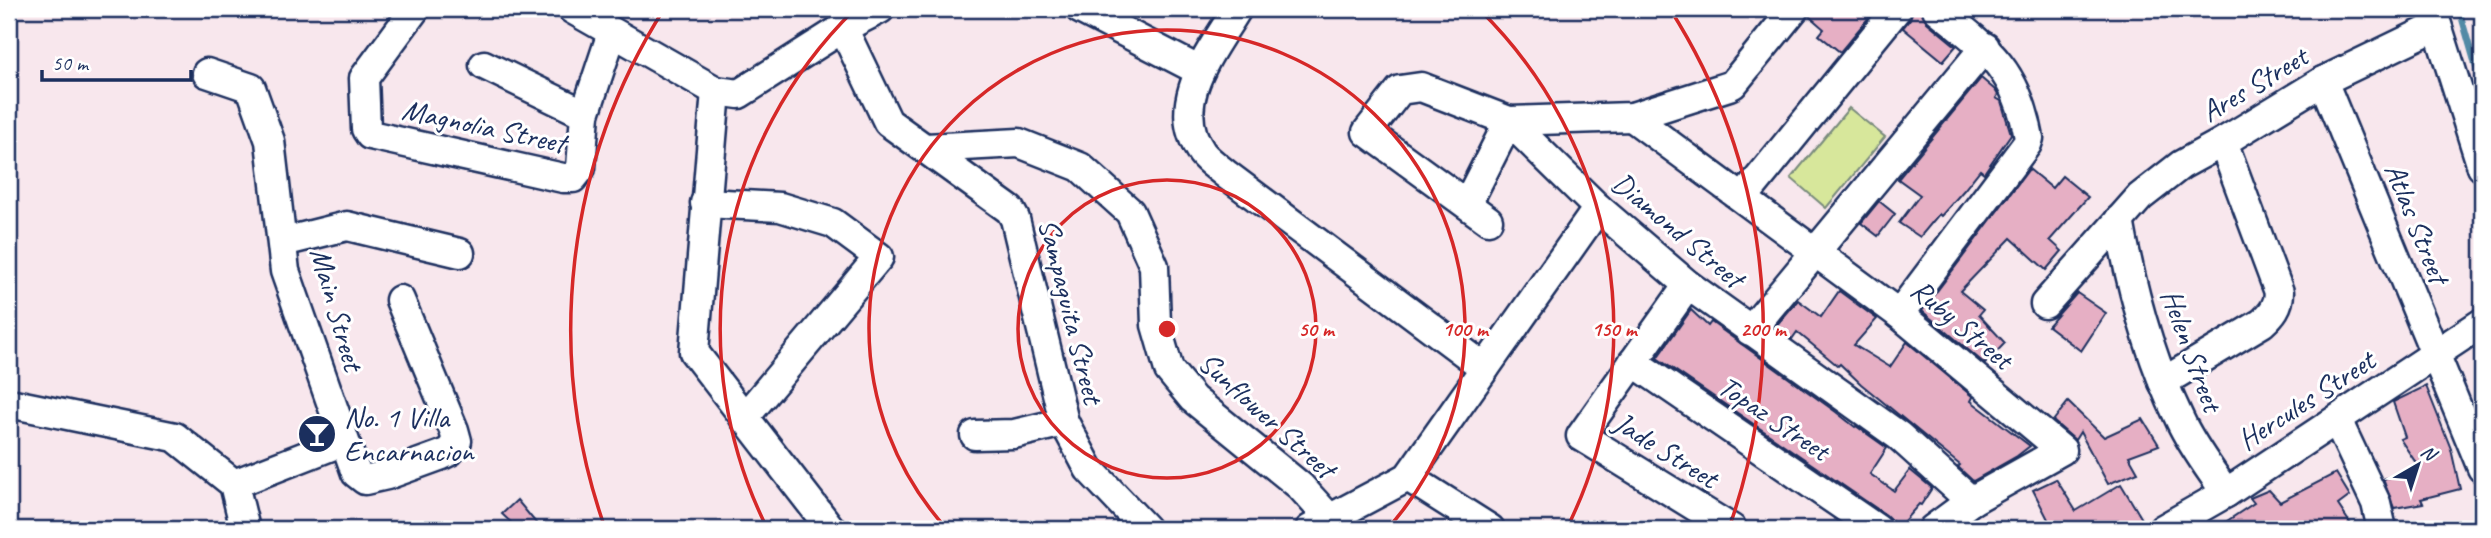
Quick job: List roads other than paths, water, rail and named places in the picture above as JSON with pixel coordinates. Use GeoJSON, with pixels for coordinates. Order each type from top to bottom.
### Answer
{"type":"FeatureCollection","features":[{"type":"Feature","properties":{"kind":"street","name":"Magnolia Street"},"geometry":{"type":"LineString","coordinates":[[415,9],[364,78],[366,129],[370,135],[563,178],[573,178],[581,168],[585,114],[612,33]]}},
{"type":"Feature","properties":{"kind":"street"},"geometry":{"type":"LineString","coordinates":[[572,9],[716,91],[739,94],[862,15]]}},
{"type":"Feature","properties":{"kind":"street"},"geometry":{"type":"LineString","coordinates":[[1080,9],[1200,71]]}},
{"type":"Feature","properties":{"kind":"street"},"geometry":{"type":"LineString","coordinates":[[1237,9],[1200,71],[1191,93],[1188,114],[1193,137],[1203,155],[1485,368]]}},
{"type":"Feature","properties":{"kind":"street"},"geometry":{"type":"LineString","coordinates":[[1508,121],[1632,117],[1733,84],[1794,9]]}},
{"type":"Feature","properties":{"kind":"street"},"geometry":{"type":"LineString","coordinates":[[1743,198],[1897,9]]}},
{"type":"Feature","properties":{"kind":"street"},"geometry":{"type":"LineString","coordinates":[[1899,314],[2029,138],[2019,96],[2003,67],[1985,47],[1937,9]]}},
{"type":"Feature","properties":{"kind":"street","name":"Sampaguita Street"},"geometry":{"type":"LineString","coordinates":[[862,15],[888,122],[1010,210],[1023,252],[1064,422],[1089,469],[1146,529]]}},
{"type":"Feature","properties":{"kind":"street"},"geometry":{"type":"LineString","coordinates":[[2434,17],[2482,167]]}},
{"type":"Feature","properties":{"kind":"street","name":"Ares Street"},"geometry":{"type":"LineString","coordinates":[[2045,304],[2140,197],[2181,164],[2434,17]]}},
{"type":"Feature","properties":{"kind":"street"},"geometry":{"type":"LineString","coordinates":[[1750,331],[1985,47]]}},
{"type":"Feature","properties":{"kind":"street"},"geometry":{"type":"LineString","coordinates":[[484,65],[585,114]]}},
{"type":"Feature","properties":{"kind":"street","name":"Main Street"},"geometry":{"type":"LineString","coordinates":[[207,73],[251,88],[270,141],[285,271],[344,442],[356,473],[365,480],[442,455],[450,451],[457,441],[400,300]]}},
{"type":"Feature","properties":{"kind":"street","name":"Atlas Street"},"geometry":{"type":"LineString","coordinates":[[2323,80],[2482,468]]}},
{"type":"Feature","properties":{"kind":"street","name":"Diamond Street"},"geometry":{"type":"LineString","coordinates":[[1508,121],[1477,212],[1367,132],[1400,90],[1421,87],[1508,121],[1598,208],[1688,285],[1899,436],[1971,501]]}},
{"type":"Feature","properties":{"kind":"street"},"geometry":{"type":"LineString","coordinates":[[716,91],[694,352],[831,529]]}},
{"type":"Feature","properties":{"kind":"street","name":"Ruby Street"},"geometry":{"type":"LineString","coordinates":[[1632,117],[1899,314],[2062,450],[1971,501]]}},
{"type":"Feature","properties":{"kind":"street"},"geometry":{"type":"LineString","coordinates":[[2163,382],[2262,323],[2272,313],[2279,299],[2279,292],[2223,142]]}},
{"type":"Feature","properties":{"kind":"street","name":"Sunflower Street"},"geometry":{"type":"LineString","coordinates":[[926,148],[1019,143],[1080,167],[1130,212],[1154,267],[1156,325],[1169,370],[1193,399],[1300,486],[1320,524]]}},
{"type":"Feature","properties":{"kind":"street"},"geometry":{"type":"LineString","coordinates":[[705,203],[780,207],[833,223],[879,257],[744,418]]}},
{"type":"Feature","properties":{"kind":"street"},"geometry":{"type":"LineString","coordinates":[[1320,524],[1408,477],[1598,208]]}},
{"type":"Feature","properties":{"kind":"street","name":"Helen Street"},"geometry":{"type":"LineString","coordinates":[[2119,220],[2141,314],[2163,382],[2180,422],[2225,493]]}},
{"type":"Feature","properties":{"kind":"street"},"geometry":{"type":"LineString","coordinates":[[283,242],[347,226],[460,253]]}},
{"type":"Feature","properties":{"kind":"street","name":"Jade Street"},"geometry":{"type":"LineString","coordinates":[[1688,285],[1581,436],[1732,529]]}},
{"type":"Feature","properties":{"kind":"street","name":"Hercules Street"},"geometry":{"type":"LineString","coordinates":[[2163,529],[2225,493],[2482,323]]}},
{"type":"Feature","properties":{"kind":"street","name":"Topaz Street"},"geometry":{"type":"LineString","coordinates":[[1633,362],[1877,529]]}},
{"type":"Feature","properties":{"kind":"street"},"geometry":{"type":"LineString","coordinates":[[9,403],[175,438],[234,484],[245,529]]}},
{"type":"Feature","properties":{"kind":"street"},"geometry":{"type":"LineString","coordinates":[[2337,420],[2376,503],[2382,529]]}},
{"type":"Feature","properties":{"kind":"street"},"geometry":{"type":"LineString","coordinates":[[975,435],[1014,434],[1064,422]]}},
{"type":"Feature","properties":{"kind":"street"},"geometry":{"type":"LineString","coordinates":[[234,484],[344,442]]}},
{"type":"Feature","properties":{"kind":"street"},"geometry":{"type":"LineString","coordinates":[[1408,477],[1490,529]]}},
{"type":"Feature","properties":{"kind":"street"},"geometry":{"type":"LineString","coordinates":[[1933,529],[1971,501]]}},
{"type":"Feature","properties":{"kind":"waterway"},"geometry":{"type":"LineString","coordinates":[[2459,9],[2482,89]]}},
{"type":"Feature","properties":{"kind":"place","name":"No. 1 Villa Encarnacion"},"geometry":{"type":"Point","coordinates":[317,434]}}]}
